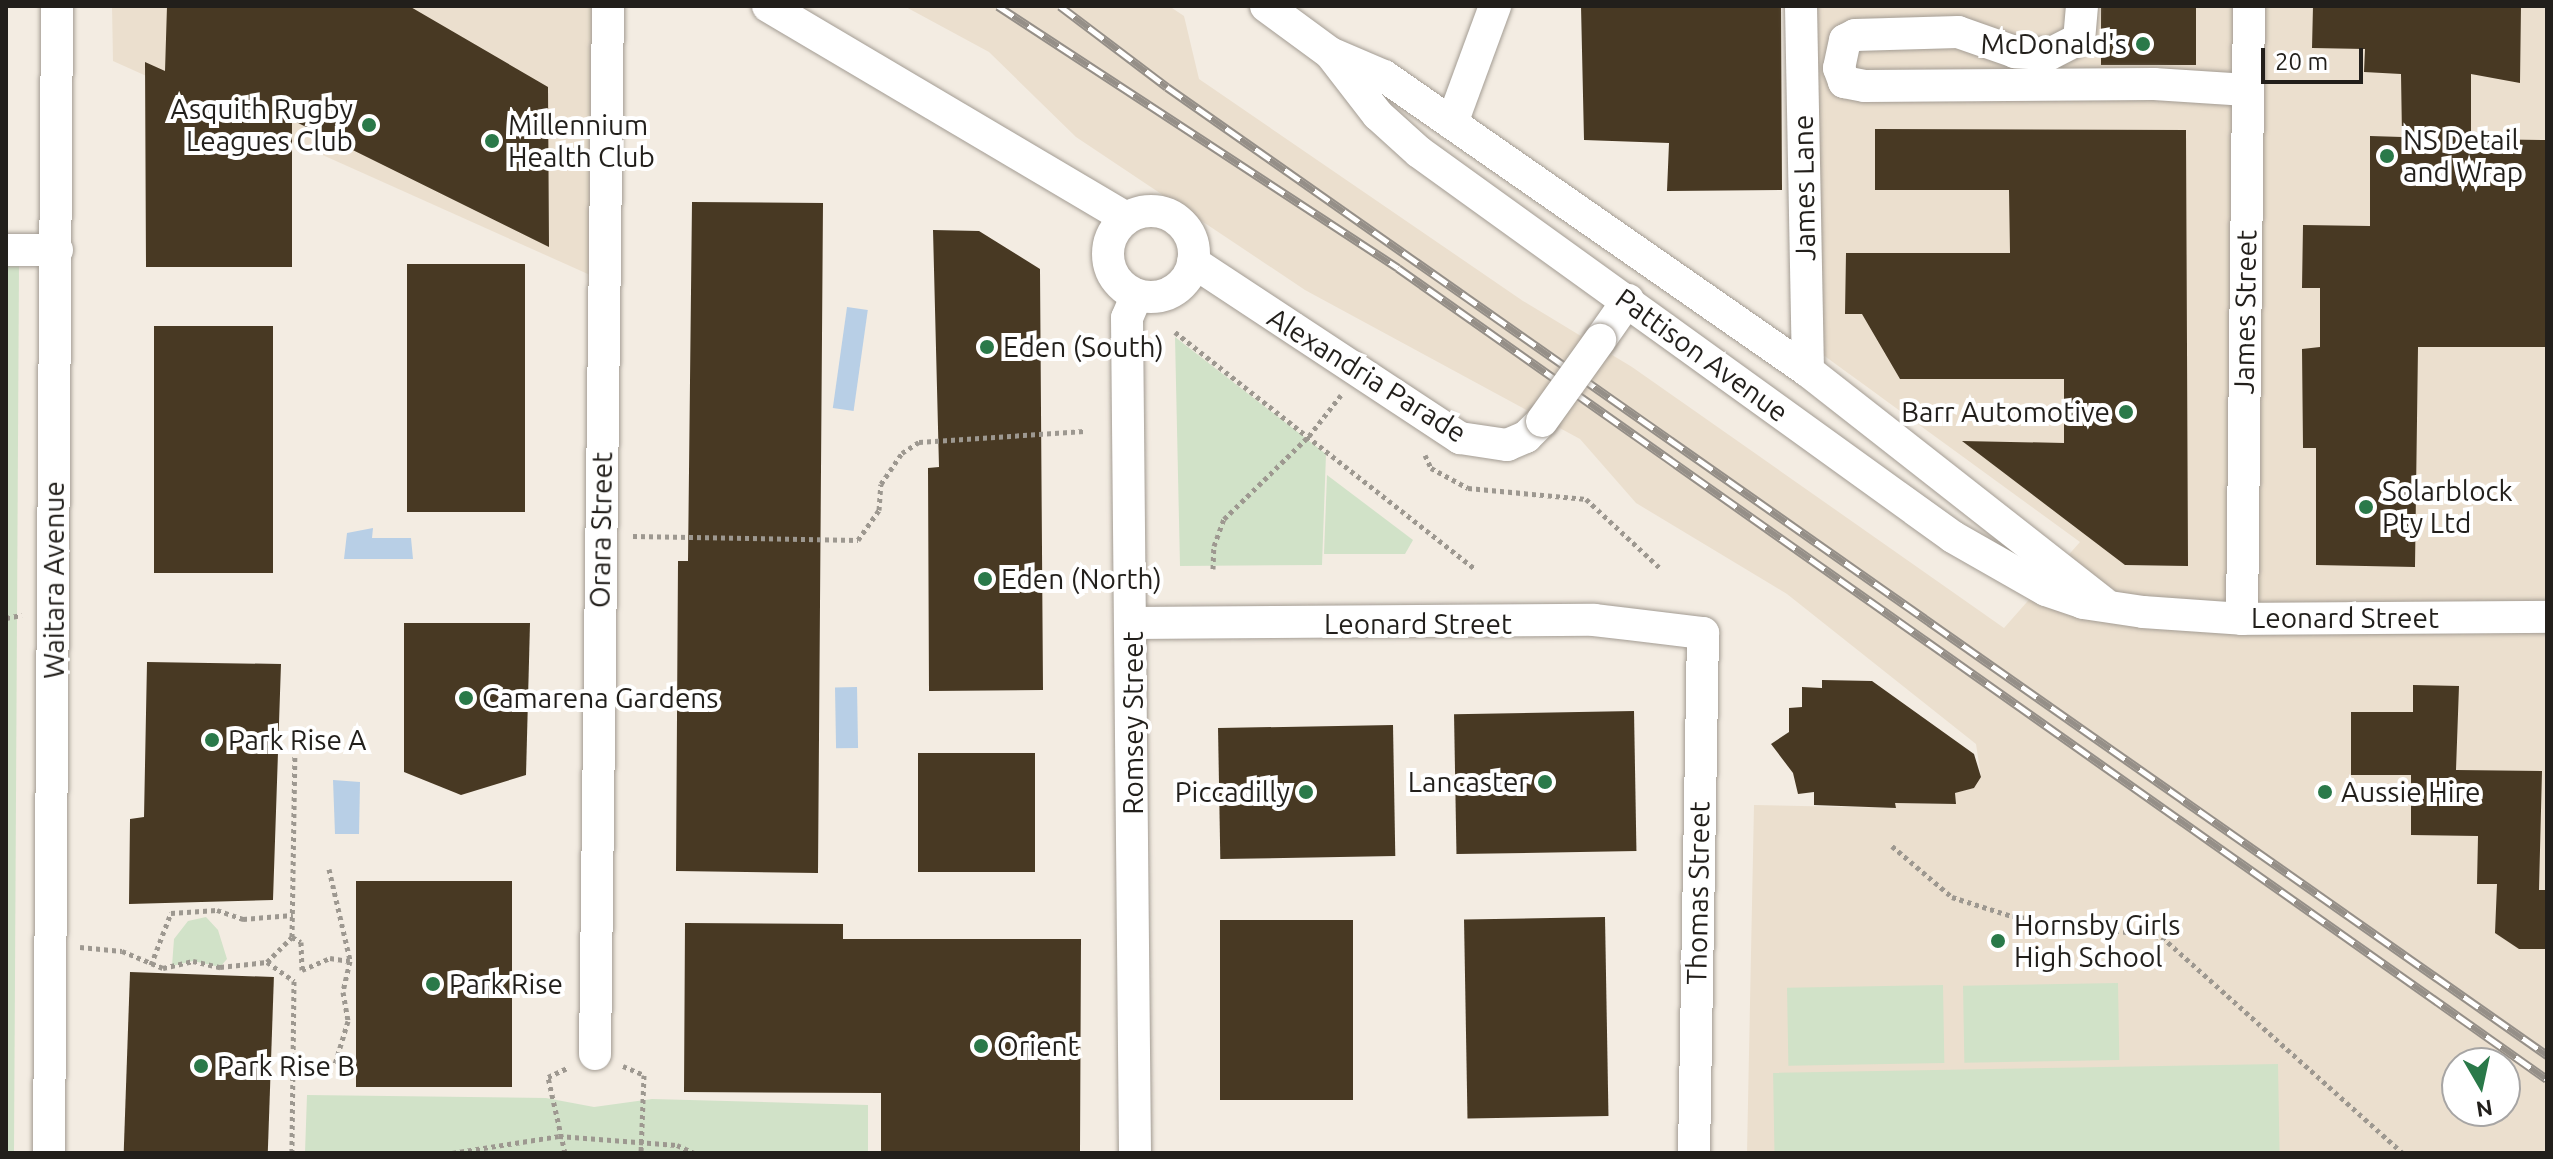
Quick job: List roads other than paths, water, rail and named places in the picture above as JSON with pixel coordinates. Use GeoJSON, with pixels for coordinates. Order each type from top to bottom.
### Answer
{"type":"FeatureCollection","features":[{"type":"Feature","properties":{"kind":"street","name":"Waitara Avenue"},"geometry":{"type":"LineString","coordinates":[[49,1153],[57,6]]}},
{"type":"Feature","properties":{"kind":"street","name":"Orara Street"},"geometry":{"type":"LineString","coordinates":[[595,1054],[608,6]]}},
{"type":"Feature","properties":{"kind":"street"},"geometry":{"type":"LineString","coordinates":[[768,6],[1126,218]]}},
{"type":"Feature","properties":{"kind":"street","name":"Pattison Avenue"},"geometry":{"type":"LineString","coordinates":[[1266,6],[1330,53],[1384,76],[1808,371],[2108,606]]}},
{"type":"Feature","properties":{"kind":"street"},"geometry":{"type":"LineString","coordinates":[[1452,123],[1495,6]]}},
{"type":"Feature","properties":{"kind":"street","name":"James Lane"},"geometry":{"type":"LineString","coordinates":[[1801,6],[1808,371]]}},
{"type":"Feature","properties":{"kind":"street"},"geometry":{"type":"LineString","coordinates":[[2082,6],[2079,39],[2049,54],[2015,52],[1958,32],[1855,35],[1845,40],[1839,68],[1844,82],[1865,86],[2154,84],[2247,90]]}},
{"type":"Feature","properties":{"kind":"street","name":"James Street"},"geometry":{"type":"LineString","coordinates":[[2242,619],[2249,6]]}},
{"type":"Feature","properties":{"kind":"street","name":"Pattison Avenue"},"geometry":{"type":"LineString","coordinates":[[1330,53],[1378,115],[1419,152],[1993,564],[2046,590],[2143,612]]}},
{"type":"Feature","properties":{"kind":"street"},"geometry":{"type":"LineString","coordinates":[[1155,211],[1169,215],[1189,234],[1193,262],[1177,288],[1165,294],[1137,295],[1125,288],[1109,266],[1110,239],[1126,218],[1155,211]]}},
{"type":"Feature","properties":{"kind":"street"},"geometry":{"type":"LineString","coordinates":[[6,250],[57,250]]}},
{"type":"Feature","properties":{"kind":"street","name":"Alexandria Parade"},"geometry":{"type":"LineString","coordinates":[[1193,262],[1460,438],[1507,445],[1526,437],[1542,421],[1628,300]]}},
{"type":"Feature","properties":{"kind":"street","name":"Romsey Street"},"geometry":{"type":"LineString","coordinates":[[1135,1153],[1127,318],[1137,295]]}},
{"type":"Feature","properties":{"kind":"street","name":"Leonard Street"},"geometry":{"type":"LineString","coordinates":[[2143,612],[2242,619],[2547,617]]}},
{"type":"Feature","properties":{"kind":"street","name":"Leonard Street"},"geometry":{"type":"LineString","coordinates":[[1132,623],[1594,620],[1703,633]]}},
{"type":"Feature","properties":{"kind":"street","name":"Thomas Street"},"geometry":{"type":"LineString","coordinates":[[1694,1153],[1703,633]]}},
{"type":"Feature","properties":{"kind":"water"},"geometry":{"type":"Polygon","coordinates":[[[847,307],[868,310],[854,411],[833,408],[847,307]]]}},
{"type":"Feature","properties":{"kind":"water"},"geometry":{"type":"Polygon","coordinates":[[[373,528],[372,538],[411,538],[413,559],[344,559],[347,533],[373,528]]]}},
{"type":"Feature","properties":{"kind":"water"},"geometry":{"type":"Polygon","coordinates":[[[835,687],[857,687],[858,748],[836,748],[835,687]]]}},
{"type":"Feature","properties":{"kind":"water"},"geometry":{"type":"Polygon","coordinates":[[[333,780],[360,782],[359,834],[335,834],[333,780]]]}},
{"type":"Feature","properties":{"kind":"railway"},"geometry":{"type":"LineString","coordinates":[[998,6],[1398,268],[2547,1079]]}},
{"type":"Feature","properties":{"kind":"railway"},"geometry":{"type":"LineString","coordinates":[[1060,6],[1167,87],[2547,1055]]}},
{"type":"Feature","properties":{"kind":"place","name":"McDonald's"},"geometry":{"type":"Point","coordinates":[2143,44]}},
{"type":"Feature","properties":{"kind":"place","name":"Asquith Rugby Leagues Club"},"geometry":{"type":"Point","coordinates":[369,125]}},
{"type":"Feature","properties":{"kind":"place","name":"Millennium Health Club"},"geometry":{"type":"Point","coordinates":[492,141]}},
{"type":"Feature","properties":{"kind":"place","name":"NS Detail and Wrap"},"geometry":{"type":"Point","coordinates":[2387,156]}},
{"type":"Feature","properties":{"kind":"place","name":"Eden (South)"},"geometry":{"type":"Point","coordinates":[987,347]}},
{"type":"Feature","properties":{"kind":"place","name":"Barr Automotive"},"geometry":{"type":"Point","coordinates":[2126,412]}},
{"type":"Feature","properties":{"kind":"place","name":"Solarblock Pty Ltd"},"geometry":{"type":"Point","coordinates":[2366,507]}},
{"type":"Feature","properties":{"kind":"place","name":"Eden (North)"},"geometry":{"type":"Point","coordinates":[985,579]}},
{"type":"Feature","properties":{"kind":"place","name":"Camarena Gardens"},"geometry":{"type":"Point","coordinates":[466,698]}},
{"type":"Feature","properties":{"kind":"place","name":"Park Rise A"},"geometry":{"type":"Point","coordinates":[212,740]}},
{"type":"Feature","properties":{"kind":"place","name":"Lancaster"},"geometry":{"type":"Point","coordinates":[1545,782]}},
{"type":"Feature","properties":{"kind":"place","name":"Piccadilly"},"geometry":{"type":"Point","coordinates":[1306,792]}},
{"type":"Feature","properties":{"kind":"place","name":"Aussie Hire"},"geometry":{"type":"Point","coordinates":[2325,792]}},
{"type":"Feature","properties":{"kind":"place","name":"Hornsby Girls High School"},"geometry":{"type":"Point","coordinates":[1998,941]}},
{"type":"Feature","properties":{"kind":"place","name":"Park Rise"},"geometry":{"type":"Point","coordinates":[433,984]}},
{"type":"Feature","properties":{"kind":"place","name":"Orient"},"geometry":{"type":"Point","coordinates":[981,1046]}},
{"type":"Feature","properties":{"kind":"place","name":"Park Rise B"},"geometry":{"type":"Point","coordinates":[201,1066]}}]}
